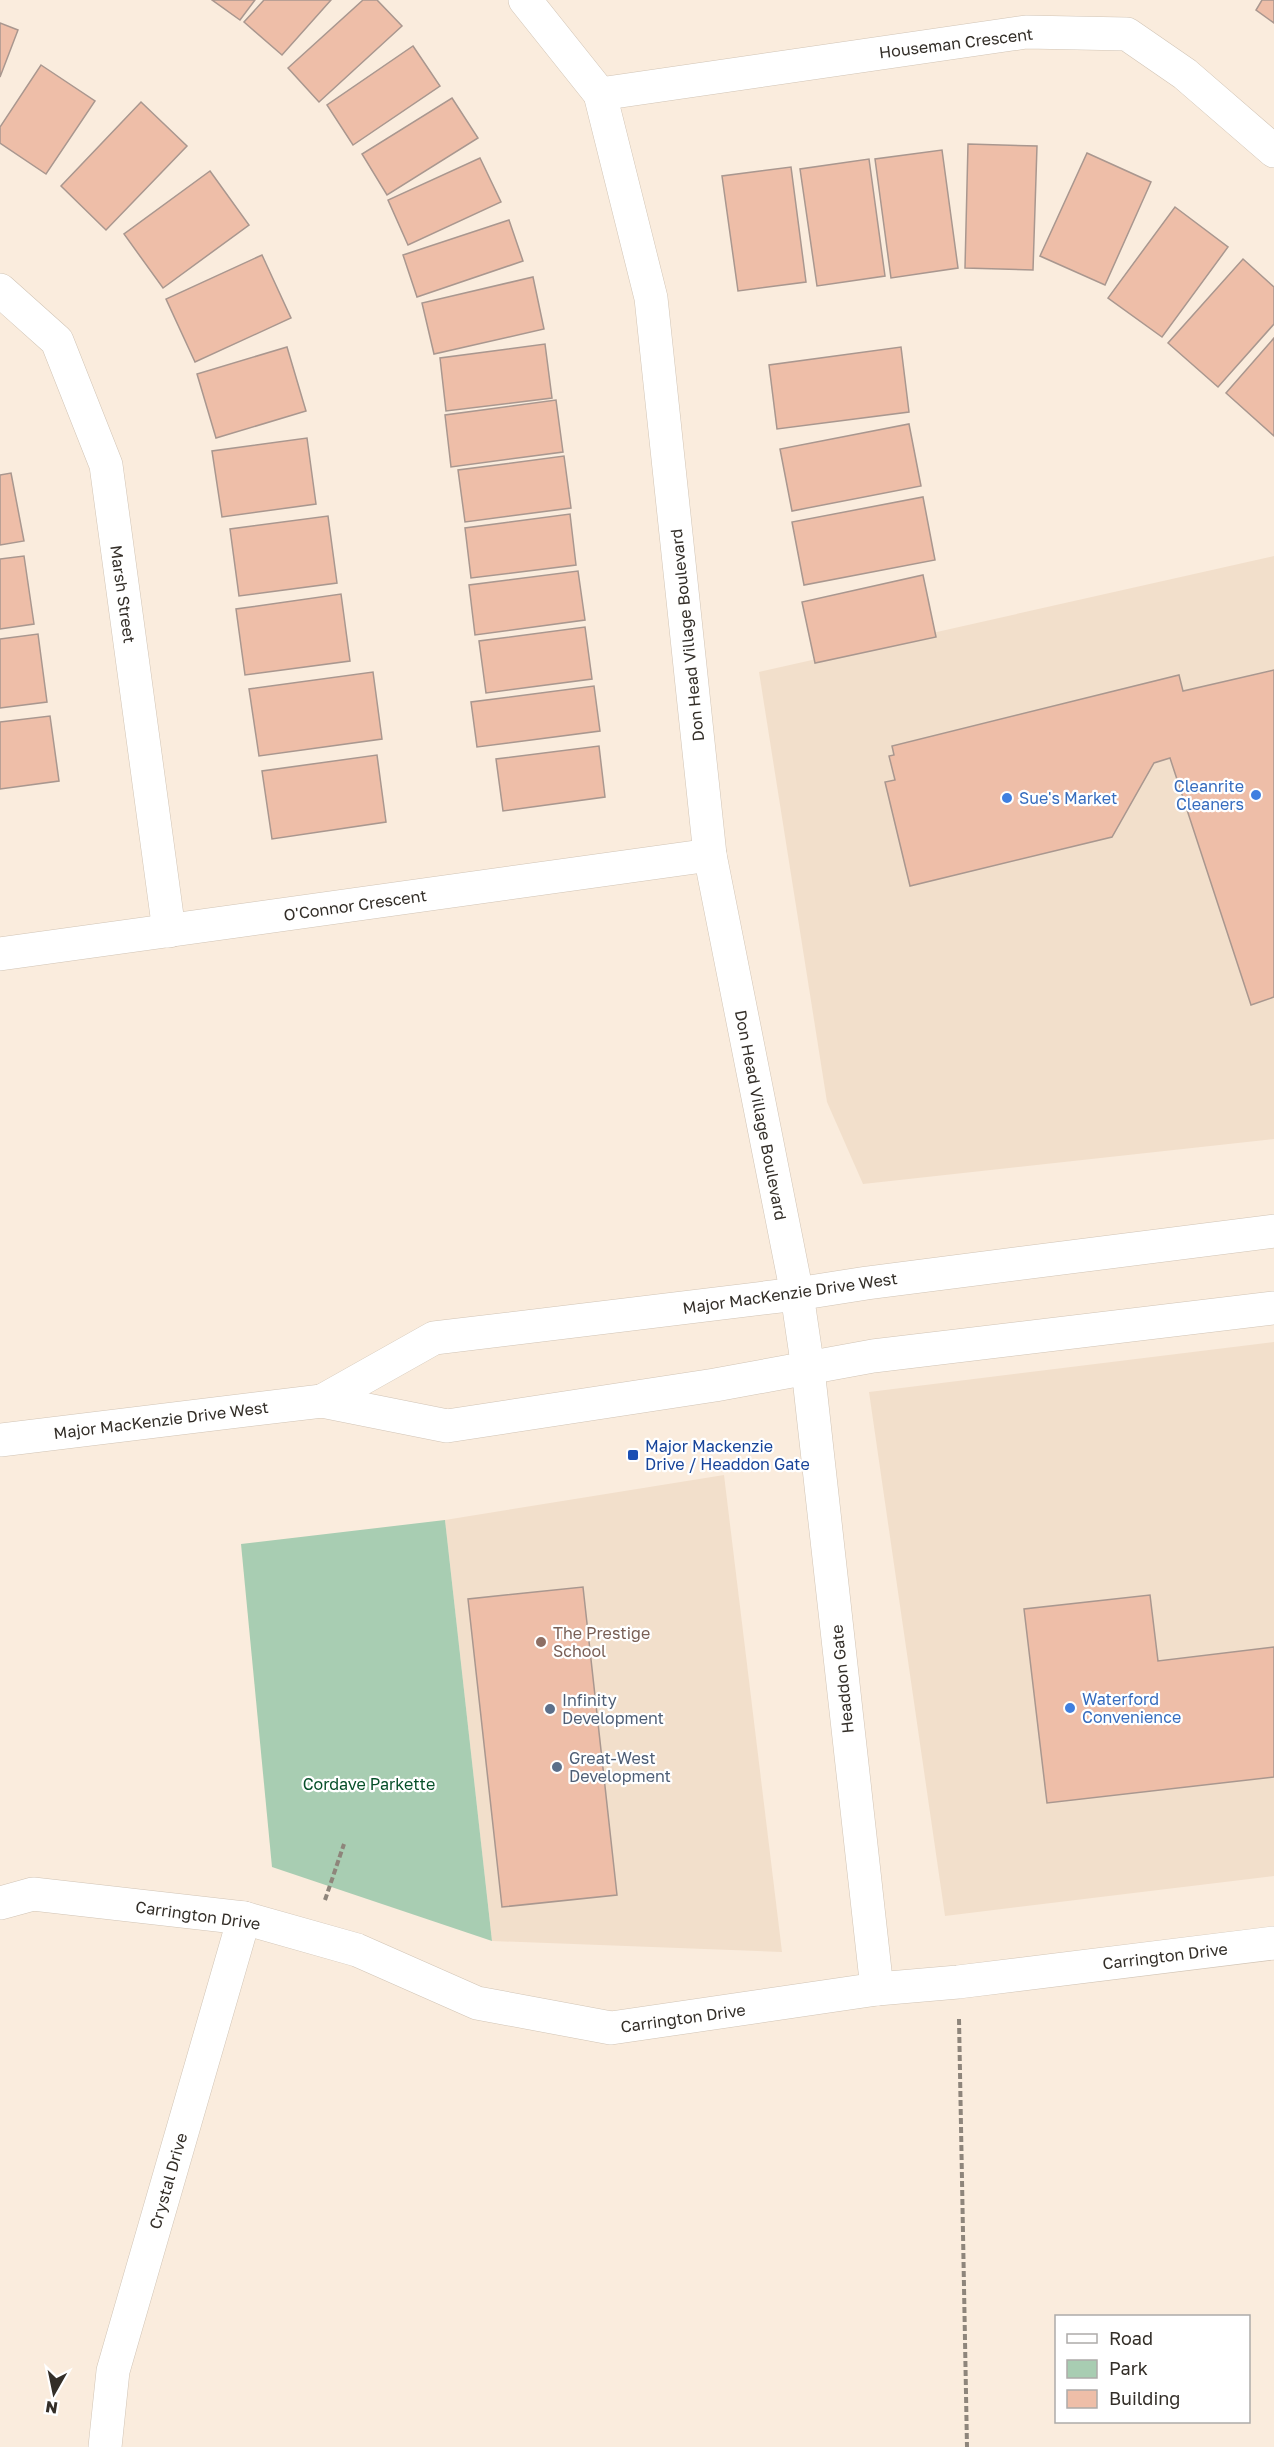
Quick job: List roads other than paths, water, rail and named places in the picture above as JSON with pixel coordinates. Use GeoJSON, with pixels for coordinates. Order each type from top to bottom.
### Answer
{"type":"FeatureCollection","features":[{"type":"Feature","properties":{"kind":"street","name":"Don Head Village Boulevard"},"geometry":{"type":"LineString","coordinates":[[525,0],[600,94],[651,298],[710,855],[797,1294],[808,1369]]}},
{"type":"Feature","properties":{"kind":"street","name":"Houseman Crescent"},"geometry":{"type":"LineString","coordinates":[[600,94],[1026,32],[1126,34],[1185,74],[1274,152]]}},
{"type":"Feature","properties":{"kind":"street","name":"Marsh Street"},"geometry":{"type":"LineString","coordinates":[[0,290],[57,341],[106,465],[169,931]]}},
{"type":"Feature","properties":{"kind":"street","name":"O'Connor Crescent"},"geometry":{"type":"LineString","coordinates":[[0,954],[710,855]]}},
{"type":"Feature","properties":{"kind":"street","name":"Major MacKenzie Drive West"},"geometry":{"type":"LineString","coordinates":[[322,1401],[434,1338],[797,1294],[867,1282],[1274,1231]]}},
{"type":"Feature","properties":{"kind":"street","name":"Major MacKenzie Drive West"},"geometry":{"type":"LineString","coordinates":[[0,1440],[322,1401],[447,1426],[808,1369],[873,1356],[1274,1308]]}},
{"type":"Feature","properties":{"kind":"street","name":"Headdon Gate"},"geometry":{"type":"LineString","coordinates":[[808,1369],[878,1989]]}},
{"type":"Feature","properties":{"kind":"street","name":"Carrington Drive"},"geometry":{"type":"LineString","coordinates":[[0,1903],[33,1894],[244,1918],[357,1950],[477,2003],[611,2028],[878,1989],[958,1982],[1274,1943]]}},
{"type":"Feature","properties":{"kind":"street","name":"Crystal Drive"},"geometry":{"type":"LineString","coordinates":[[105,2447],[113,2371],[244,1918]]}},
{"type":"Feature","properties":{"kind":"place","name":"Cleanrite Cleaners"},"geometry":{"type":"Point","coordinates":[1256,795]}},
{"type":"Feature","properties":{"kind":"place","name":"Sue's Market"},"geometry":{"type":"Point","coordinates":[1007,798]}},
{"type":"Feature","properties":{"kind":"place","name":"Major Mackenzie Drive / Headdon Gate"},"geometry":{"type":"Point","coordinates":[633,1455]}},
{"type":"Feature","properties":{"kind":"place","name":"The Prestige School"},"geometry":{"type":"Point","coordinates":[541,1642]}},
{"type":"Feature","properties":{"kind":"place","name":"Waterford Convenience"},"geometry":{"type":"Point","coordinates":[1070,1708]}},
{"type":"Feature","properties":{"kind":"place","name":"Infinity Development"},"geometry":{"type":"Point","coordinates":[550,1709]}},
{"type":"Feature","properties":{"kind":"place","name":"Great-West Development"},"geometry":{"type":"Point","coordinates":[557,1767]}},
{"type":"Feature","properties":{"kind":"park label","name":"Cordave Parkette"},"geometry":{"type":"Point","coordinates":[369,1784]}}]}
